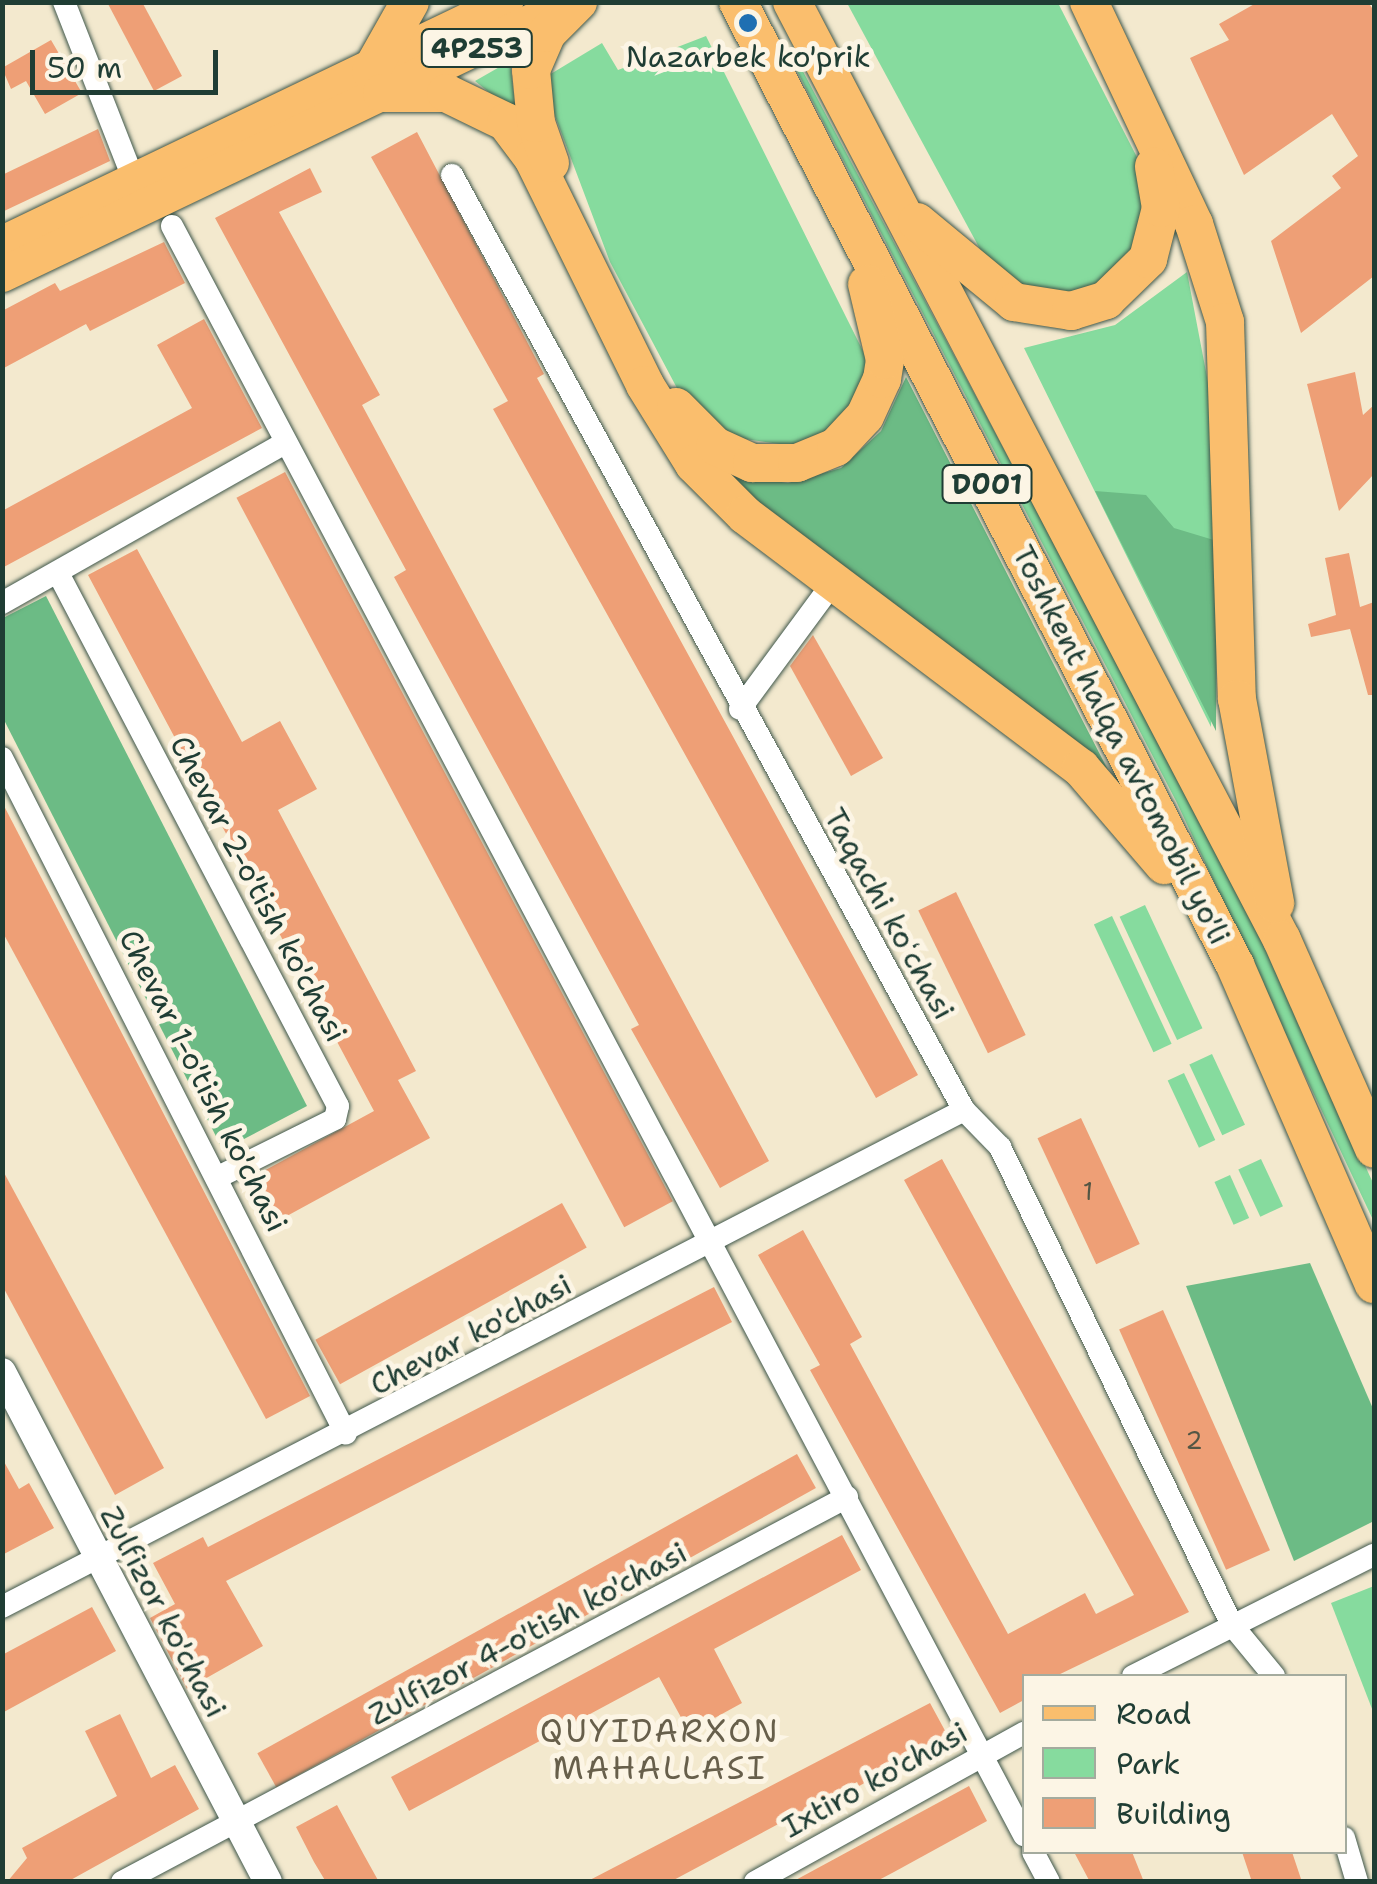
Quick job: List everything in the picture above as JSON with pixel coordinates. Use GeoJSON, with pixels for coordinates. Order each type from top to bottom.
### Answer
{"type":"FeatureCollection","features":[{"type":"Feature","properties":{"kind":"highway"},"geometry":{"type":"LineString","coordinates":[[410,2],[377,82],[463,98],[512,129],[645,385],[694,464],[745,515],[1081,768],[1156,853],[1235,965]]}},
{"type":"Feature","properties":{"kind":"highway"},"geometry":{"type":"LineString","coordinates":[[575,2],[535,53],[532,94],[540,137],[656,374],[684,418],[715,446],[752,463],[797,463],[836,448],[865,416],[885,360],[854,228]]}},
{"type":"Feature","properties":{"kind":"highway","name":"Toshkent halqa avtomobil yo'li"},"geometry":{"type":"LineString","coordinates":[[738,2],[1235,965],[1374,1284]]}},
{"type":"Feature","properties":{"kind":"highway","name":"Toshkent halqa avtomobil yo'li"},"geometry":{"type":"LineString","coordinates":[[792,2],[1282,940],[1374,1150]]}},
{"type":"Feature","properties":{"kind":"highway"},"geometry":{"type":"LineString","coordinates":[[898,205],[985,282],[1033,308],[1089,306],[1137,274],[1160,226],[1157,172],[1075,2]]}},
{"type":"Feature","properties":{"kind":"highway"},"geometry":{"type":"LineString","coordinates":[[1089,2],[1194,224],[1224,322],[1232,381],[1237,699],[1282,940]]}},
{"type":"Feature","properties":{"kind":"main road","name":"4Р253"},"geometry":{"type":"LineString","coordinates":[[377,82],[505,2]]}},
{"type":"Feature","properties":{"kind":"main road","name":"4Р253"},"geometry":{"type":"LineString","coordinates":[[377,82],[575,2]]}},
{"type":"Feature","properties":{"kind":"main road"},"geometry":{"type":"LineString","coordinates":[[2,243],[134,181],[377,82]]}},
{"type":"Feature","properties":{"kind":"main road"},"geometry":{"type":"LineString","coordinates":[[2,274],[377,82]]}},
{"type":"Feature","properties":{"kind":"street"},"geometry":{"type":"LineString","coordinates":[[64,2],[134,181]]}},
{"type":"Feature","properties":{"kind":"street","name":"Taqachi koʻchasi"},"geometry":{"type":"LineString","coordinates":[[452,175],[740,709],[964,1110],[1000,1147],[1232,1625],[1272,1674]]}},
{"type":"Feature","properties":{"kind":"street"},"geometry":{"type":"LineString","coordinates":[[172,226],[1022,1831]]}},
{"type":"Feature","properties":{"kind":"street"},"geometry":{"type":"LineString","coordinates":[[2,603],[286,442]]}},
{"type":"Feature","properties":{"kind":"street","name":"Chevar 2-o'tish ko'chasi"},"geometry":{"type":"LineString","coordinates":[[58,573],[338,1106],[336,1119],[220,1176]]}},
{"type":"Feature","properties":{"kind":"street"},"geometry":{"type":"LineString","coordinates":[[740,709],[832,583]]}},
{"type":"Feature","properties":{"kind":"street","name":"Chevar 1-o'tish ko'chasi"},"geometry":{"type":"LineString","coordinates":[[2,758],[220,1176],[346,1434]]}},
{"type":"Feature","properties":{"kind":"street","name":"Chevar ko'chasi"},"geometry":{"type":"LineString","coordinates":[[2,1607],[346,1434],[964,1110]]}},
{"type":"Feature","properties":{"kind":"street","name":"Zulfizor ko'chasi"},"geometry":{"type":"LineString","coordinates":[[2,1372],[268,1882]]}},
{"type":"Feature","properties":{"kind":"street","name":"Zulfizor 4-o'tish ko'chasi"},"geometry":{"type":"LineString","coordinates":[[122,1882],[847,1497]]}},
{"type":"Feature","properties":{"kind":"street"},"geometry":{"type":"LineString","coordinates":[[1137,1674],[1374,1555]]}},
{"type":"Feature","properties":{"kind":"street","name":"Ixtiro ko'chasi"},"geometry":{"type":"LineString","coordinates":[[755,1882],[1022,1734]]}},
{"type":"Feature","properties":{"kind":"street"},"geometry":{"type":"LineString","coordinates":[[1347,1848],[1357,1882]]}},
{"type":"Feature","properties":{"kind":"street"},"geometry":{"type":"LineString","coordinates":[[1034,1854],[1049,1882]]}},
{"type":"Feature","properties":{"kind":"green space"},"geometry":{"type":"Polygon","coordinates":[[[847,3],[1058,3],[1141,165],[1145,234],[1089,296],[1020,289],[981,251],[847,3]]]}},
{"type":"Feature","properties":{"kind":"green space"},"geometry":{"type":"Polygon","coordinates":[[[706,36],[865,355],[867,370],[840,424],[794,446],[730,437],[678,390],[610,262],[552,108],[549,75],[602,43],[618,70],[706,36]]]}},
{"type":"Feature","properties":{"kind":"green space"},"geometry":{"type":"Polygon","coordinates":[[[790,47],[1233,880],[1374,1185],[1374,1222],[1176,801],[786,50],[790,47]]]}},
{"type":"Feature","properties":{"kind":"green space"},"geometry":{"type":"Polygon","coordinates":[[[510,61],[516,114],[475,81],[510,61]]]}},
{"type":"Feature","properties":{"kind":"green space"},"geometry":{"type":"Polygon","coordinates":[[[1187,272],[1210,393],[1217,541],[1211,727],[1024,348],[1115,325],[1187,272]]]}},
{"type":"Feature","properties":{"kind":"green space"},"geometry":{"type":"Polygon","coordinates":[[[906,377],[1109,772],[721,473],[788,483],[841,468],[881,431],[906,377]]]}},
{"type":"Feature","properties":{"kind":"green space"},"geometry":{"type":"Polygon","coordinates":[[[1095,491],[1146,495],[1174,528],[1217,541],[1216,731],[1095,491]]]}},
{"type":"Feature","properties":{"kind":"green space"},"geometry":{"type":"Polygon","coordinates":[[[46,596],[307,1106],[223,1150],[3,718],[3,618],[46,596]]]}},
{"type":"Feature","properties":{"kind":"green space"},"geometry":{"type":"Polygon","coordinates":[[[1145,905],[1202,1028],[1177,1040],[1120,917],[1145,905]]]}},
{"type":"Feature","properties":{"kind":"green space"},"geometry":{"type":"Polygon","coordinates":[[[1112,916],[1172,1044],[1153,1052],[1094,924],[1112,916]]]}},
{"type":"Feature","properties":{"kind":"green space"},"geometry":{"type":"Polygon","coordinates":[[[1212,1054],[1245,1125],[1222,1135],[1189,1065],[1212,1054]]]}},
{"type":"Feature","properties":{"kind":"green space"},"geometry":{"type":"Polygon","coordinates":[[[1184,1073],[1215,1140],[1199,1148],[1168,1081],[1184,1073]]]}},
{"type":"Feature","properties":{"kind":"green space"},"geometry":{"type":"Polygon","coordinates":[[[1261,1159],[1283,1206],[1260,1217],[1238,1170],[1261,1159]]]}},
{"type":"Feature","properties":{"kind":"green space"},"geometry":{"type":"Polygon","coordinates":[[[1230,1175],[1249,1218],[1234,1225],[1214,1182],[1230,1175]]]}},
{"type":"Feature","properties":{"kind":"green space"},"geometry":{"type":"Polygon","coordinates":[[[1310,1263],[1374,1411],[1374,1521],[1294,1561],[1186,1286],[1310,1263]]]}},
{"type":"Feature","properties":{"kind":"green space"},"geometry":{"type":"Polygon","coordinates":[[[1374,1586],[1374,1714],[1331,1603],[1374,1586]]]}},
{"type":"Feature","properties":{"kind":"building"},"geometry":{"type":"Polygon","coordinates":[[[107,2],[142,2],[182,76],[154,91],[107,2]]]}},
{"type":"Feature","properties":{"kind":"building"},"geometry":{"type":"Polygon","coordinates":[[[1258,2],[1368,2],[1374,11],[1374,276],[1301,333],[1271,241],[1341,188],[1332,176],[1358,156],[1332,114],[1244,175],[1190,58],[1229,40],[1219,24],[1258,2]]]}},
{"type":"Feature","properties":{"kind":"building"},"geometry":{"type":"Polygon","coordinates":[[[51,40],[82,93],[45,114],[26,81],[11,89],[2,68],[51,40]]]}},
{"type":"Feature","properties":{"kind":"building"},"geometry":{"type":"Polygon","coordinates":[[[98,129],[110,161],[2,212],[2,175],[98,129]]]}},
{"type":"Feature","properties":{"kind":"building"},"geometry":{"type":"Polygon","coordinates":[[[417,132],[544,374],[537,378],[918,1075],[876,1098],[493,409],[508,401],[371,157],[417,132]]]}},
{"type":"Feature","properties":{"kind":"building"},"geometry":{"type":"Polygon","coordinates":[[[310,168],[322,192],[279,212],[380,395],[362,405],[769,1161],[720,1188],[631,1029],[639,1025],[394,577],[406,570],[215,218],[310,168]]]}},
{"type":"Feature","properties":{"kind":"building"},"geometry":{"type":"Polygon","coordinates":[[[164,242],[185,283],[90,331],[86,324],[2,369],[2,311],[55,283],[60,291],[164,242]]]}},
{"type":"Feature","properties":{"kind":"building"},"geometry":{"type":"Polygon","coordinates":[[[204,319],[262,428],[2,568],[2,511],[192,408],[157,345],[204,319]]]}},
{"type":"Feature","properties":{"kind":"building"},"geometry":{"type":"Polygon","coordinates":[[[1355,372],[1363,415],[1374,405],[1374,474],[1339,511],[1307,384],[1355,372]]]}},
{"type":"Feature","properties":{"kind":"building"},"geometry":{"type":"Polygon","coordinates":[[[285,472],[673,1201],[624,1227],[236,498],[285,472]]]}},
{"type":"Feature","properties":{"kind":"building"},"geometry":{"type":"Polygon","coordinates":[[[137,549],[242,742],[280,721],[317,789],[278,810],[416,1071],[398,1080],[430,1138],[274,1223],[249,1179],[374,1111],[88,575],[137,549]]]}},
{"type":"Feature","properties":{"kind":"building"},"geometry":{"type":"Polygon","coordinates":[[[1349,553],[1360,607],[1374,602],[1374,695],[1368,695],[1350,629],[1311,637],[1308,624],[1336,615],[1325,558],[1349,553]]]}},
{"type":"Feature","properties":{"kind":"building"},"geometry":{"type":"Polygon","coordinates":[[[813,635],[883,758],[851,776],[790,666],[813,635]]]}},
{"type":"Feature","properties":{"kind":"building"},"geometry":{"type":"Polygon","coordinates":[[[2,802],[310,1396],[266,1419],[2,931],[2,802]]]}},
{"type":"Feature","properties":{"kind":"building"},"geometry":{"type":"Polygon","coordinates":[[[956,892],[1026,1035],[988,1053],[918,910],[956,892]]]}},
{"type":"Feature","properties":{"kind":"building"},"geometry":{"type":"Polygon","coordinates":[[[1081,1118],[1140,1244],[1096,1264],[1037,1138],[1081,1118]]]}},
{"type":"Feature","properties":{"kind":"building"},"geometry":{"type":"Polygon","coordinates":[[[942,1159],[1189,1612],[1060,1674],[1022,1674],[1022,1701],[1000,1713],[810,1370],[820,1365],[758,1255],[803,1230],[862,1337],[850,1344],[1008,1634],[1085,1593],[1096,1614],[1134,1595],[904,1180],[942,1159]]]}},
{"type":"Feature","properties":{"kind":"building"},"geometry":{"type":"Polygon","coordinates":[[[2,1169],[164,1468],[115,1495],[2,1285],[2,1169]]]}},
{"type":"Feature","properties":{"kind":"building"},"geometry":{"type":"Polygon","coordinates":[[[562,1203],[587,1248],[340,1384],[315,1340],[562,1203]]]}},
{"type":"Feature","properties":{"kind":"building"},"geometry":{"type":"Polygon","coordinates":[[[714,1287],[732,1322],[226,1581],[263,1646],[187,1689],[150,1618],[175,1604],[153,1563],[203,1537],[208,1547],[714,1287]]]}},
{"type":"Feature","properties":{"kind":"building"},"geometry":{"type":"Polygon","coordinates":[[[1163,1310],[1270,1550],[1226,1570],[1119,1330],[1163,1310]]]}},
{"type":"Feature","properties":{"kind":"building"},"geometry":{"type":"Polygon","coordinates":[[[797,1454],[816,1488],[276,1787],[257,1753],[797,1454]]]}},
{"type":"Feature","properties":{"kind":"building"},"geometry":{"type":"Polygon","coordinates":[[[2,1458],[19,1489],[29,1483],[54,1528],[2,1555],[2,1458]]]}},
{"type":"Feature","properties":{"kind":"building"},"geometry":{"type":"Polygon","coordinates":[[[842,1535],[861,1570],[714,1649],[742,1703],[689,1732],[659,1677],[409,1811],[391,1777],[842,1535]]]}},
{"type":"Feature","properties":{"kind":"building"},"geometry":{"type":"Polygon","coordinates":[[[92,1607],[116,1651],[2,1713],[2,1655],[92,1607]]]}},
{"type":"Feature","properties":{"kind":"building"},"geometry":{"type":"Polygon","coordinates":[[[930,1703],[949,1738],[859,1786],[857,1782],[670,1882],[586,1882],[930,1703]]]}},
{"type":"Feature","properties":{"kind":"building"},"geometry":{"type":"Polygon","coordinates":[[[120,1714],[151,1778],[175,1765],[199,1809],[67,1882],[7,1882],[27,1858],[22,1848],[117,1796],[85,1731],[120,1714]]]}},
{"type":"Feature","properties":{"kind":"building"},"geometry":{"type":"Polygon","coordinates":[[[969,1786],[987,1821],[894,1872],[875,1882],[792,1882],[969,1786]]]}},
{"type":"Feature","properties":{"kind":"building"},"geometry":{"type":"Polygon","coordinates":[[[337,1805],[379,1882],[326,1882],[314,1862],[296,1827],[337,1805]]]}},
{"type":"Feature","properties":{"kind":"building"},"geometry":{"type":"Polygon","coordinates":[[[1075,1854],[1133,1854],[1144,1882],[1090,1882],[1075,1854]]]}},
{"type":"Feature","properties":{"kind":"building"},"geometry":{"type":"Polygon","coordinates":[[[1243,1854],[1293,1854],[1302,1882],[1252,1882],[1243,1854]]]}},
{"type":"Feature","properties":{"kind":"place","name":"Nazarbek ko'prik"},"geometry":{"type":"Point","coordinates":[748,23]}},
{"type":"Feature","properties":{"kind":"district","name":"QUYIDARXON MAHALLASI"},"geometry":{"type":"Point","coordinates":[660,1750]}}]}
